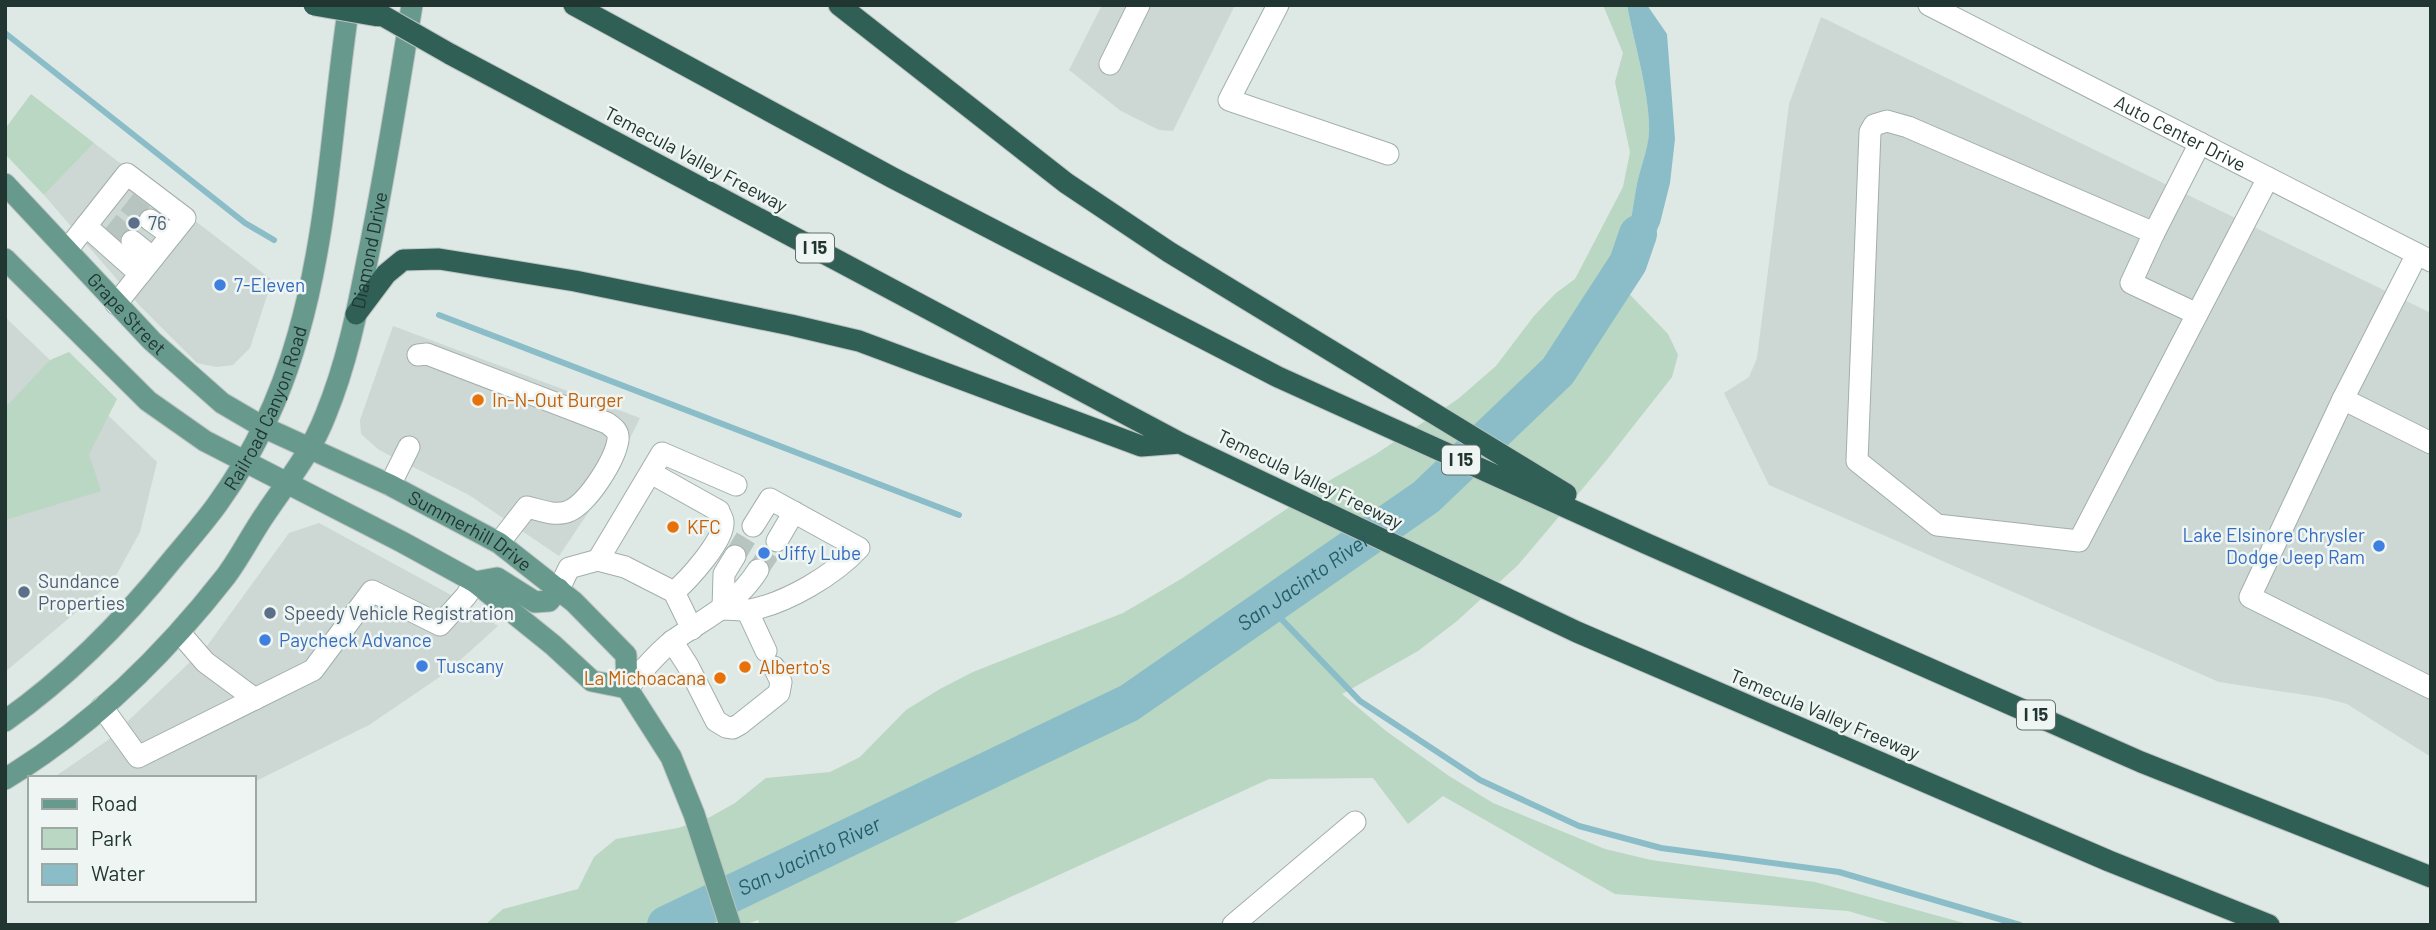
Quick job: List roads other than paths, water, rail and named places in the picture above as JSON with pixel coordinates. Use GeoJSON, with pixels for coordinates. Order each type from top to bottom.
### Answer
{"type":"FeatureCollection","features":[{"type":"Feature","properties":{"kind":"highway"},"geometry":{"type":"LineString","coordinates":[[314,5],[385,17]]}},
{"type":"Feature","properties":{"kind":"highway","name":"Temecula Valley Freeway"},"geometry":{"type":"LineString","coordinates":[[364,5],[450,54],[1180,443],[1577,632],[2109,861],[2269,925]]}},
{"type":"Feature","properties":{"kind":"highway","name":"I 15"},"geometry":{"type":"LineString","coordinates":[[574,5],[893,178],[1278,377],[2141,762],[2431,877]]}},
{"type":"Feature","properties":{"kind":"highway"},"geometry":{"type":"LineString","coordinates":[[838,5],[1066,183],[1170,252],[1645,543]]}},
{"type":"Feature","properties":{"kind":"highway"},"geometry":{"type":"LineString","coordinates":[[356,314],[386,274],[403,260],[439,259],[575,281],[859,341],[1141,446],[1180,443]]}},
{"type":"Feature","properties":{"kind":"main road","name":"Railroad Canyon Road"},"geometry":{"type":"LineString","coordinates":[[5,721],[33,702],[97,646],[138,602],[217,505],[245,462],[263,427],[284,381],[299,333],[320,233],[349,5]]}},
{"type":"Feature","properties":{"kind":"main road","name":"Diamond Drive"},"geometry":{"type":"LineString","coordinates":[[287,484],[311,449],[340,376],[374,230],[412,5]]}},
{"type":"Feature","properties":{"kind":"main road","name":"Grape Street"},"geometry":{"type":"LineString","coordinates":[[9,192],[152,341],[214,396],[263,427]]}},
{"type":"Feature","properties":{"kind":"main road"},"geometry":{"type":"LineString","coordinates":[[5,259],[148,401],[205,441],[245,462]]}},
{"type":"Feature","properties":{"kind":"main road","name":"Summerhill Drive"},"geometry":{"type":"LineString","coordinates":[[263,427],[390,485],[499,543],[574,602],[626,655],[627,688],[671,757],[694,814],[730,925]]}},
{"type":"Feature","properties":{"kind":"main road","name":"Summerhill Drive"},"geometry":{"type":"LineString","coordinates":[[245,462],[402,541],[475,582],[553,645],[592,681],[627,688]]}},
{"type":"Feature","properties":{"kind":"main road"},"geometry":{"type":"LineString","coordinates":[[5,779],[59,742],[102,707],[180,633],[228,573],[287,484]]}},
{"type":"Feature","properties":{"kind":"main road"},"geometry":{"type":"LineString","coordinates":[[475,582],[497,578],[535,602],[549,601],[559,589]]}},
{"type":"Feature","properties":{"kind":"street"},"geometry":{"type":"LineString","coordinates":[[1110,64],[1139,5]]}},
{"type":"Feature","properties":{"kind":"street"},"geometry":{"type":"LineString","coordinates":[[1278,5],[1229,100],[1388,154]]}},
{"type":"Feature","properties":{"kind":"street","name":"Auto Center Drive"},"geometry":{"type":"LineString","coordinates":[[1930,5],[2424,258]]}},
{"type":"Feature","properties":{"kind":"street"},"geometry":{"type":"LineString","coordinates":[[2154,233],[1908,127],[1887,121],[1874,125],[1870,132],[1857,461],[1937,526],[2079,541],[2268,178]]}},
{"type":"Feature","properties":{"kind":"street"},"geometry":{"type":"LineString","coordinates":[[2197,314],[2131,283],[2200,143]]}},
{"type":"Feature","properties":{"kind":"street"},"geometry":{"type":"LineString","coordinates":[[66,250],[120,197],[127,174],[185,218],[116,304]]}},
{"type":"Feature","properties":{"kind":"street"},"geometry":{"type":"LineString","coordinates":[[98,220],[147,266]]}},
{"type":"Feature","properties":{"kind":"street"},"geometry":{"type":"LineString","coordinates":[[150,220],[171,235]]}},
{"type":"Feature","properties":{"kind":"street"},"geometry":{"type":"LineString","coordinates":[[132,241],[147,266]]}},
{"type":"Feature","properties":{"kind":"street"},"geometry":{"type":"LineString","coordinates":[[2424,258],[2343,399],[2250,597],[2431,688]]}},
{"type":"Feature","properties":{"kind":"street"},"geometry":{"type":"LineString","coordinates":[[418,355],[427,354],[607,423],[616,429],[618,439],[613,454],[599,482],[580,503],[559,514],[527,507],[499,543]]}},
{"type":"Feature","properties":{"kind":"street"},"geometry":{"type":"LineString","coordinates":[[2343,399],[2431,443]]}},
{"type":"Feature","properties":{"kind":"street"},"geometry":{"type":"LineString","coordinates":[[390,485],[409,447]]}},
{"type":"Feature","properties":{"kind":"street"},"geometry":{"type":"LineString","coordinates":[[597,560],[662,453],[736,485]]}},
{"type":"Feature","properties":{"kind":"street"},"geometry":{"type":"LineString","coordinates":[[651,473],[719,511],[723,522],[721,533],[692,577],[674,592]]}},
{"type":"Feature","properties":{"kind":"street"},"geometry":{"type":"LineString","coordinates":[[723,609],[747,610],[770,604],[820,580],[844,564],[859,548],[782,505],[765,534]]}},
{"type":"Feature","properties":{"kind":"street"},"geometry":{"type":"LineString","coordinates":[[559,589],[569,569],[597,560],[625,568],[674,592],[692,629]]}},
{"type":"Feature","properties":{"kind":"street"},"geometry":{"type":"LineString","coordinates":[[627,688],[672,642],[723,609],[747,563]]}},
{"type":"Feature","properties":{"kind":"street"},"geometry":{"type":"LineString","coordinates":[[102,707],[138,757],[313,670],[372,591],[440,625],[475,582]]}},
{"type":"Feature","properties":{"kind":"street"},"geometry":{"type":"LineString","coordinates":[[672,642],[688,666],[716,721],[733,728],[779,693],[781,682],[747,610]]}},
{"type":"Feature","properties":{"kind":"street"},"geometry":{"type":"LineString","coordinates":[[180,633],[205,662],[256,699]]}},
{"type":"Feature","properties":{"kind":"street"},"geometry":{"type":"LineString","coordinates":[[1233,925],[1354,822]]}},
{"type":"Feature","properties":{"kind":"water"},"geometry":{"type":"Polygon","coordinates":[[[1627,5],[1647,5],[1667,34],[1675,139],[1670,183],[1660,223],[1642,265],[1622,285],[1609,274],[1628,233],[1649,132],[1644,85],[1627,5]]]}},
{"type":"Feature","properties":{"kind":"waterway"},"geometry":{"type":"LineString","coordinates":[[5,33],[245,223],[274,240]]}},
{"type":"Feature","properties":{"kind":"waterway","name":"San Jacinto River"},"geometry":{"type":"LineString","coordinates":[[666,925],[1129,703],[1426,497],[1558,371],[1628,263],[1638,234]]}},
{"type":"Feature","properties":{"kind":"waterway"},"geometry":{"type":"LineString","coordinates":[[439,315],[959,515]]}},
{"type":"Feature","properties":{"kind":"waterway"},"geometry":{"type":"LineString","coordinates":[[1269,606],[1360,701],[1480,780],[1579,826],[1661,848],[1839,872],[2020,925]]}},
{"type":"Feature","properties":{"kind":"tunnel"},"geometry":{"type":"LineString","coordinates":[[127,202],[150,220]]}},
{"type":"Feature","properties":{"kind":"tunnel"},"geometry":{"type":"LineString","coordinates":[[110,223],[132,241]]}},
{"type":"Feature","properties":{"kind":"tunnel"},"geometry":{"type":"LineString","coordinates":[[735,556],[753,526]]}},
{"type":"Feature","properties":{"kind":"tunnel"},"geometry":{"type":"LineString","coordinates":[[758,570],[777,541]]}},
{"type":"Feature","properties":{"kind":"place","name":"76"},"geometry":{"type":"Point","coordinates":[134,223]}},
{"type":"Feature","properties":{"kind":"place","name":"7-Eleven"},"geometry":{"type":"Point","coordinates":[220,285]}},
{"type":"Feature","properties":{"kind":"place","name":"In-N-Out Burger"},"geometry":{"type":"Point","coordinates":[478,400]}},
{"type":"Feature","properties":{"kind":"place","name":"KFC"},"geometry":{"type":"Point","coordinates":[673,527]}},
{"type":"Feature","properties":{"kind":"place","name":"Lake Elsinore Chrysler Dodge Jeep Ram"},"geometry":{"type":"Point","coordinates":[2379,546]}},
{"type":"Feature","properties":{"kind":"place","name":"Jiffy Lube"},"geometry":{"type":"Point","coordinates":[764,553]}},
{"type":"Feature","properties":{"kind":"place","name":"Sundance Properties"},"geometry":{"type":"Point","coordinates":[24,592]}},
{"type":"Feature","properties":{"kind":"place","name":"Speedy Vehicle Registration"},"geometry":{"type":"Point","coordinates":[270,613]}},
{"type":"Feature","properties":{"kind":"place","name":"Paycheck Advance"},"geometry":{"type":"Point","coordinates":[265,640]}},
{"type":"Feature","properties":{"kind":"place","name":"Tuscany"},"geometry":{"type":"Point","coordinates":[422,666]}},
{"type":"Feature","properties":{"kind":"place","name":"Alberto's"},"geometry":{"type":"Point","coordinates":[745,667]}},
{"type":"Feature","properties":{"kind":"place","name":"La Michoacana"},"geometry":{"type":"Point","coordinates":[720,678]}}]}
